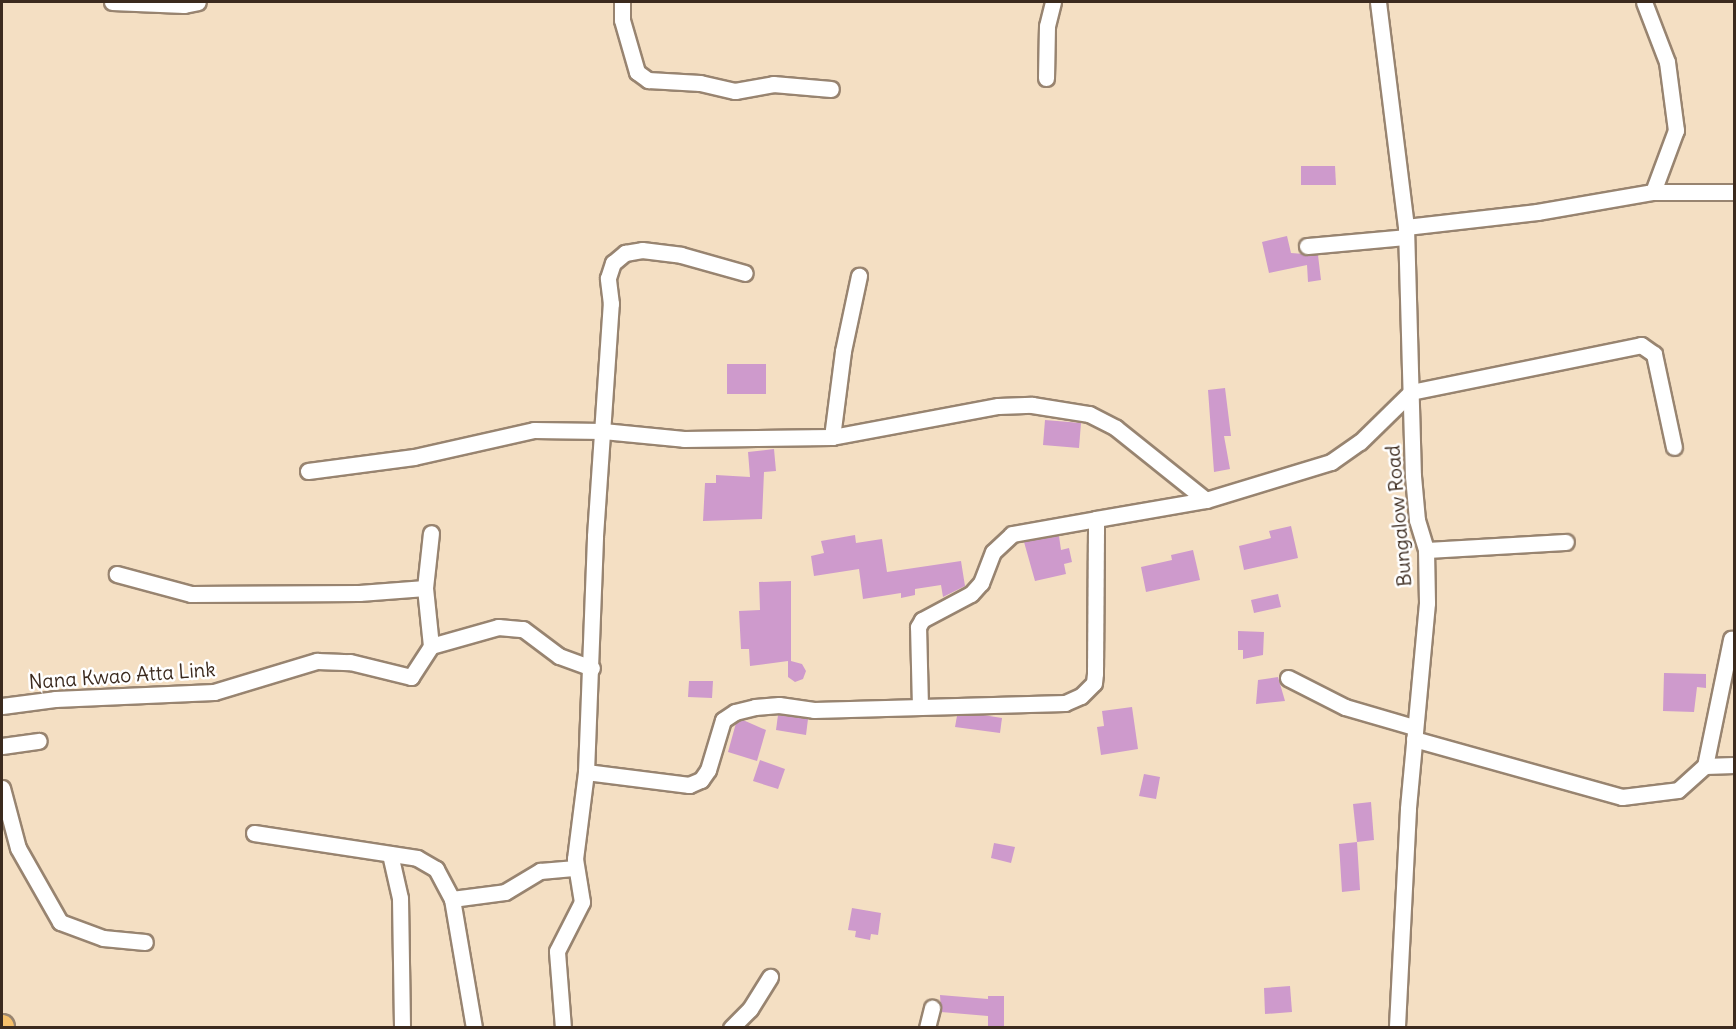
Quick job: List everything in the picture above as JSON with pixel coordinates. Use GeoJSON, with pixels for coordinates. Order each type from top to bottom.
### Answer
{"type":"FeatureCollection","features":[{"type":"Feature","properties":{"kind":"street"},"geometry":{"type":"LineString","coordinates":[[112,2],[184,5],[198,2]]}},
{"type":"Feature","properties":{"kind":"street"},"geometry":{"type":"LineString","coordinates":[[622,2],[622,20],[638,72],[648,80],[700,83],[735,91],[773,84],[831,89]]}},
{"type":"Feature","properties":{"kind":"street"},"geometry":{"type":"LineString","coordinates":[[1046,78],[1047,26],[1053,2]]}},
{"type":"Feature","properties":{"kind":"street","name":"Bungalow Road"},"geometry":{"type":"LineString","coordinates":[[1378,2],[1406,232],[1415,498],[1426,550],[1426,603],[1414,733],[1397,1028]]}},
{"type":"Feature","properties":{"kind":"street"},"geometry":{"type":"LineString","coordinates":[[1644,2],[1667,62],[1676,129],[1653,192]]}},
{"type":"Feature","properties":{"kind":"street"},"geometry":{"type":"LineString","coordinates":[[1307,246],[1537,212],[1653,192],[1734,192]]}},
{"type":"Feature","properties":{"kind":"street"},"geometry":{"type":"LineString","coordinates":[[563,1028],[557,951],[582,906],[576,868],[586,772],[592,668],[595,536],[611,304],[608,278],[613,262],[626,253],[642,250],[681,255],[745,273]]}},
{"type":"Feature","properties":{"kind":"street"},"geometry":{"type":"LineString","coordinates":[[832,437],[843,351],[859,276]]}},
{"type":"Feature","properties":{"kind":"street"},"geometry":{"type":"LineString","coordinates":[[920,707],[918,627],[922,620],[971,594],[981,583],[993,552],[1012,534],[1206,500],[1331,462],[1360,442],[1411,392],[1641,345],[1654,354],[1674,447]]}},
{"type":"Feature","properties":{"kind":"street"},"geometry":{"type":"LineString","coordinates":[[308,471],[423,455],[534,430],[603,431],[684,439],[832,437],[998,406],[1032,405],[1075,411],[1116,428],[1206,500]]}},
{"type":"Feature","properties":{"kind":"street"},"geometry":{"type":"LineString","coordinates":[[586,772],[689,784],[701,780],[708,770],[723,720],[735,712],[778,705],[814,710],[1065,703],[1081,696],[1094,683],[1096,519]]}},
{"type":"Feature","properties":{"kind":"street"},"geometry":{"type":"LineString","coordinates":[[431,533],[425,588],[431,646],[498,627],[523,629],[559,656],[592,668]]}},
{"type":"Feature","properties":{"kind":"street"},"geometry":{"type":"LineString","coordinates":[[1426,550],[1566,542]]}},
{"type":"Feature","properties":{"kind":"street"},"geometry":{"type":"LineString","coordinates":[[117,574],[191,594],[359,593],[425,588]]}},
{"type":"Feature","properties":{"kind":"street"},"geometry":{"type":"LineString","coordinates":[[1288,678],[1345,707],[1414,733],[1622,797],[1678,790],[1705,766],[1731,639]]}},
{"type":"Feature","properties":{"kind":"street","name":"Nana Kwao Atta Link"},"geometry":{"type":"LineString","coordinates":[[2,706],[55,699],[214,692],[317,661],[350,662],[411,677],[418,671],[431,646]]}},
{"type":"Feature","properties":{"kind":"street"},"geometry":{"type":"LineString","coordinates":[[2,746],[39,741]]}},
{"type":"Feature","properties":{"kind":"street"},"geometry":{"type":"LineString","coordinates":[[1705,766],[1734,765]]}},
{"type":"Feature","properties":{"kind":"street"},"geometry":{"type":"LineString","coordinates":[[2,788],[8,833],[60,922],[103,938],[145,942]]}},
{"type":"Feature","properties":{"kind":"street"},"geometry":{"type":"LineString","coordinates":[[254,833],[390,854],[428,863],[441,876],[452,899],[474,1028]]}},
{"type":"Feature","properties":{"kind":"street"},"geometry":{"type":"LineString","coordinates":[[390,854],[400,908],[402,1028]]}},
{"type":"Feature","properties":{"kind":"street"},"geometry":{"type":"LineString","coordinates":[[452,899],[504,892],[540,871],[576,868]]}},
{"type":"Feature","properties":{"kind":"street"},"geometry":{"type":"LineString","coordinates":[[731,1028],[750,1009],[770,977]]}},
{"type":"Feature","properties":{"kind":"street"},"geometry":{"type":"LineString","coordinates":[[927,1028],[932,1008]]}},
{"type":"Feature","properties":{"kind":"building"},"geometry":{"type":"Polygon","coordinates":[[[1301,166],[1335,166],[1336,185],[1301,185],[1301,166]]]}},
{"type":"Feature","properties":{"kind":"building"},"geometry":{"type":"Polygon","coordinates":[[[1287,236],[1291,253],[1318,255],[1321,280],[1308,282],[1307,265],[1269,273],[1262,242],[1287,236]]]}},
{"type":"Feature","properties":{"kind":"building"},"geometry":{"type":"Polygon","coordinates":[[[727,364],[766,364],[766,394],[727,394],[727,364]]]}},
{"type":"Feature","properties":{"kind":"building"},"geometry":{"type":"Polygon","coordinates":[[[1225,388],[1231,436],[1224,436],[1230,469],[1214,472],[1208,390],[1225,388]]]}},
{"type":"Feature","properties":{"kind":"building"},"geometry":{"type":"Polygon","coordinates":[[[1045,420],[1081,423],[1079,448],[1043,445],[1045,420]]]}},
{"type":"Feature","properties":{"kind":"building"},"geometry":{"type":"Polygon","coordinates":[[[774,449],[776,471],[764,472],[762,519],[703,521],[705,483],[716,483],[716,475],[750,477],[748,452],[774,449]]]}},
{"type":"Feature","properties":{"kind":"building"},"geometry":{"type":"Polygon","coordinates":[[[1291,526],[1298,558],[1244,570],[1239,546],[1271,538],[1269,531],[1291,526]]]}},
{"type":"Feature","properties":{"kind":"building"},"geometry":{"type":"Polygon","coordinates":[[[855,535],[856,543],[882,539],[887,572],[961,561],[965,586],[943,597],[941,585],[915,589],[915,595],[901,598],[901,593],[863,599],[859,569],[814,576],[811,556],[824,553],[821,541],[855,535]]]}},
{"type":"Feature","properties":{"kind":"building"},"geometry":{"type":"Polygon","coordinates":[[[1059,536],[1061,550],[1069,548],[1072,562],[1064,564],[1066,574],[1035,581],[1024,542],[1059,536]]]}},
{"type":"Feature","properties":{"kind":"building"},"geometry":{"type":"Polygon","coordinates":[[[1193,550],[1200,580],[1146,592],[1141,567],[1172,560],[1171,555],[1193,550]]]}},
{"type":"Feature","properties":{"kind":"building"},"geometry":{"type":"Polygon","coordinates":[[[791,581],[791,661],[802,664],[806,671],[803,679],[795,682],[788,677],[788,661],[750,666],[749,649],[741,649],[739,611],[760,610],[759,582],[791,581]]]}},
{"type":"Feature","properties":{"kind":"building"},"geometry":{"type":"Polygon","coordinates":[[[1278,594],[1281,607],[1254,613],[1251,600],[1278,594]]]}},
{"type":"Feature","properties":{"kind":"building"},"geometry":{"type":"Polygon","coordinates":[[[1238,631],[1264,632],[1263,655],[1243,659],[1243,650],[1238,650],[1238,631]]]}},
{"type":"Feature","properties":{"kind":"building"},"geometry":{"type":"Polygon","coordinates":[[[1664,673],[1706,674],[1706,688],[1697,687],[1694,712],[1663,711],[1664,673]]]}},
{"type":"Feature","properties":{"kind":"building"},"geometry":{"type":"Polygon","coordinates":[[[1278,677],[1285,701],[1256,704],[1258,680],[1278,677]]]}},
{"type":"Feature","properties":{"kind":"building"},"geometry":{"type":"Polygon","coordinates":[[[689,681],[713,681],[712,698],[688,697],[689,681]]]}},
{"type":"Feature","properties":{"kind":"building"},"geometry":{"type":"Polygon","coordinates":[[[1132,707],[1138,749],[1101,755],[1097,727],[1104,726],[1102,711],[1132,707]]]}},
{"type":"Feature","properties":{"kind":"building"},"geometry":{"type":"Polygon","coordinates":[[[778,715],[808,719],[806,735],[776,730],[778,715]]]}},
{"type":"Feature","properties":{"kind":"building"},"geometry":{"type":"Polygon","coordinates":[[[983,715],[1002,718],[1000,733],[955,727],[957,716],[983,715]]]}},
{"type":"Feature","properties":{"kind":"building"},"geometry":{"type":"Polygon","coordinates":[[[743,720],[766,730],[757,761],[728,752],[736,723],[743,720]]]}},
{"type":"Feature","properties":{"kind":"building"},"geometry":{"type":"Polygon","coordinates":[[[760,760],[785,769],[778,789],[753,781],[760,760]]]}},
{"type":"Feature","properties":{"kind":"building"},"geometry":{"type":"Polygon","coordinates":[[[1144,774],[1160,777],[1156,799],[1139,796],[1144,774]]]}},
{"type":"Feature","properties":{"kind":"building"},"geometry":{"type":"Polygon","coordinates":[[[1371,802],[1374,840],[1357,842],[1353,804],[1371,802]]]}},
{"type":"Feature","properties":{"kind":"building"},"geometry":{"type":"Polygon","coordinates":[[[1357,842],[1360,890],[1342,892],[1339,844],[1357,842]]]}},
{"type":"Feature","properties":{"kind":"building"},"geometry":{"type":"Polygon","coordinates":[[[994,843],[1015,847],[1011,863],[991,858],[994,843]]]}},
{"type":"Feature","properties":{"kind":"building"},"geometry":{"type":"Polygon","coordinates":[[[852,908],[881,913],[878,935],[871,934],[870,940],[855,937],[856,931],[848,930],[852,908]]]}},
{"type":"Feature","properties":{"kind":"building"},"geometry":{"type":"Polygon","coordinates":[[[1290,986],[1292,1012],[1265,1014],[1264,988],[1290,986]]]}},
{"type":"Feature","properties":{"kind":"building"},"geometry":{"type":"Polygon","coordinates":[[[940,995],[988,999],[988,996],[1004,996],[1004,1028],[988,1028],[988,1016],[941,1012],[940,995]]]}}]}
